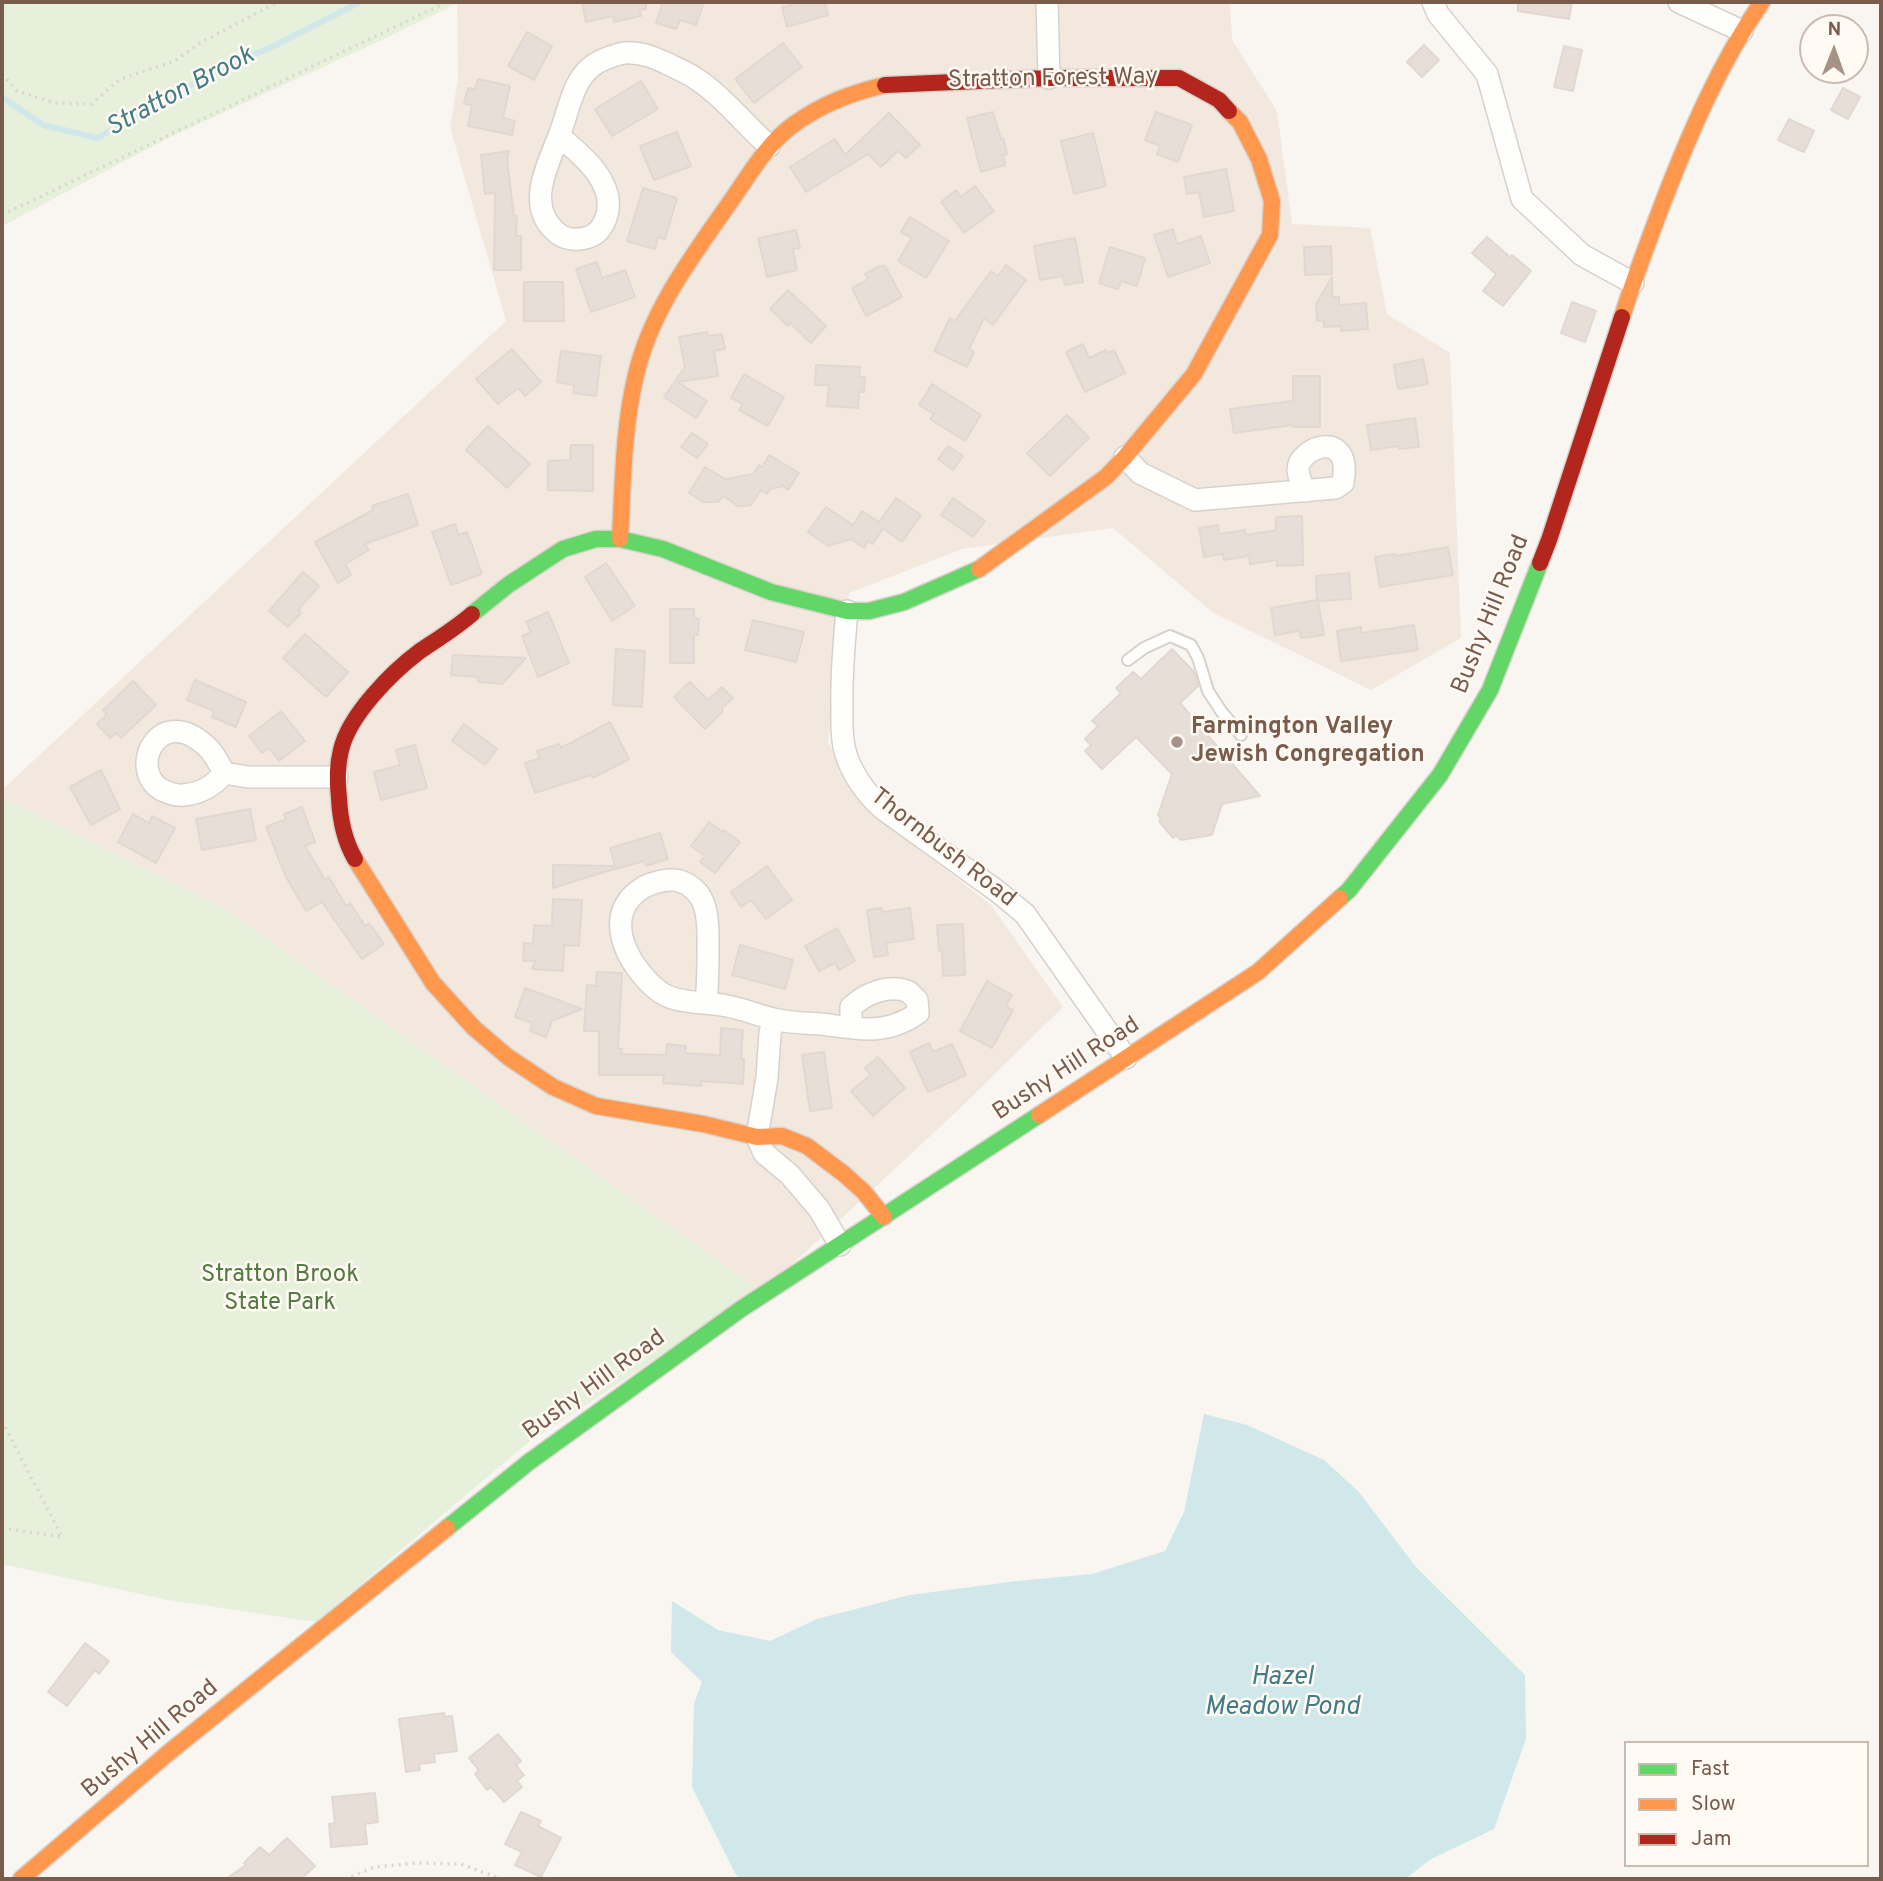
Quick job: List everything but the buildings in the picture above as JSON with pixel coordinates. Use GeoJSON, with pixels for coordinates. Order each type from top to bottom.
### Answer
{"type":"FeatureCollection","features":[{"type":"Feature","properties":{"kind":"street"},"geometry":{"type":"LineString","coordinates":[[1047,2],[1049,78]]}},
{"type":"Feature","properties":{"kind":"street"},"geometry":{"type":"LineString","coordinates":[[1433,2],[1438,14],[1488,74],[1522,199],[1582,255],[1633,283]]}},
{"type":"Feature","properties":{"kind":"street"},"geometry":{"type":"LineString","coordinates":[[1679,2],[1742,31]]}},
{"type":"Feature","properties":{"kind":"street","name":"Bushy Hill Road"},"geometry":{"type":"LineString","coordinates":[[21,1879],[167,1754],[529,1462],[741,1309],[1258,972],[1349,890],[1440,775],[1490,690],[1549,540],[1633,283],[1688,138],[1742,31],[1762,2]]}},
{"type":"Feature","properties":{"kind":"street"},"geometry":{"type":"LineString","coordinates":[[559,136],[581,154],[606,188],[610,199],[602,227],[592,236],[576,239],[562,237],[550,226],[540,208],[541,192],[575,86],[598,61],[628,52],[646,55],[694,78],[715,93],[769,146]]}},
{"type":"Feature","properties":{"kind":"street","name":"Stratton Forest Way"},"geometry":{"type":"LineString","coordinates":[[620,539],[627,425],[636,374],[647,340],[687,264],[769,146],[802,120],[852,93],[886,85],[1049,78],[1179,78],[1219,100],[1240,122],[1259,159],[1272,201],[1270,235],[1194,373],[1106,477],[978,569],[904,602],[869,611],[846,611],[771,592],[663,549],[620,539],[596,539],[564,549],[508,586],[455,628],[419,652],[388,678],[352,721],[341,748],[337,777],[340,816],[348,847],[433,983],[474,1028],[508,1057],[553,1087],[596,1106],[703,1124],[757,1137],[782,1136],[807,1146],[864,1192],[884,1216]]}},
{"type":"Feature","properties":{"kind":"street"},"geometry":{"type":"LineString","coordinates":[[1125,457],[1140,473],[1195,500],[1306,491]]}},
{"type":"Feature","properties":{"kind":"street","name":"Thornbush Road"},"geometry":{"type":"LineString","coordinates":[[846,611],[842,734],[848,761],[860,783],[883,809],[1018,907],[1126,1058]]}},
{"type":"Feature","properties":{"kind":"street"},"geometry":{"type":"LineString","coordinates":[[224,773],[248,776],[337,777]]}},
{"type":"Feature","properties":{"kind":"street"},"geometry":{"type":"LineString","coordinates":[[706,1002],[709,923],[703,901],[693,889],[680,881],[668,880],[649,884],[632,894],[625,905],[621,919],[622,937],[629,958],[657,990],[670,998],[706,1002],[774,1019],[851,1027]]}},
{"type":"Feature","properties":{"kind":"street"},"geometry":{"type":"LineString","coordinates":[[774,1019],[757,1137],[764,1153],[790,1175],[819,1209],[839,1245]]}},
{"type":"Feature","properties":{"kind":"lane"},"geometry":{"type":"LineString","coordinates":[[1128,660],[1144,648],[1170,636],[1191,645],[1208,691],[1241,735]]}},
{"type":"Feature","properties":{"kind":"path"},"geometry":{"type":"LineString","coordinates":[[2,74],[17,91],[55,103],[92,104],[120,79],[175,61],[200,43],[278,2]]}},
{"type":"Feature","properties":{"kind":"path"},"geometry":{"type":"LineString","coordinates":[[2,215],[447,2]]}},
{"type":"Feature","properties":{"kind":"path"},"geometry":{"type":"LineString","coordinates":[[2,1421],[62,1537],[2,1528]]}},
{"type":"Feature","properties":{"kind":"path"},"geometry":{"type":"LineString","coordinates":[[345,1879],[375,1867],[416,1863],[461,1864],[501,1879]]}},
{"type":"Feature","properties":{"kind":"shaded area"},"geometry":{"type":"Polygon","coordinates":[[[1230,2],[1232,40],[1277,111],[1292,224],[1370,228],[1387,314],[1450,353],[1461,638],[1371,690],[1212,612],[1113,528],[962,549],[849,593],[828,743],[865,807],[991,905],[1063,1007],[955,1113],[762,1292],[226,910],[2,798],[2,790],[506,321],[450,127],[458,78],[457,3],[1230,2]]]}},
{"type":"Feature","properties":{"kind":"green space"},"geometry":{"type":"Polygon","coordinates":[[[2,2],[460,2],[170,137],[2,226],[2,2]]]}},
{"type":"Feature","properties":{"kind":"green space","name":"Stratton Brook State Park"},"geometry":{"type":"Polygon","coordinates":[[[2,798],[226,910],[762,1292],[745,1300],[525,1445],[316,1622],[168,1600],[2,1564],[2,798]]]}},
{"type":"Feature","properties":{"kind":"water","name":"Hazel Meadow Pond"},"geometry":{"type":"Polygon","coordinates":[[[1204,1414],[1247,1425],[1324,1460],[1358,1491],[1416,1567],[1525,1675],[1526,1739],[1494,1829],[1431,1859],[1405,1879],[740,1879],[692,1787],[694,1704],[702,1682],[671,1652],[672,1601],[718,1630],[770,1641],[817,1619],[910,1595],[1092,1574],[1165,1551],[1184,1512],[1204,1414]]]}},
{"type":"Feature","properties":{"kind":"waterway","name":"Stratton Brook"},"geometry":{"type":"LineString","coordinates":[[2,97],[43,125],[97,138],[216,71],[278,44],[360,2]]}},
{"type":"Feature","properties":{"kind":"traffic: fast"},"geometry":{"type":"LineString","coordinates":[[472,614],[508,585],[563,549],[596,539],[620,539],[663,549],[771,592],[847,611],[869,611],[904,602],[979,569]]}},
{"type":"Feature","properties":{"kind":"traffic: fast"},"geometry":{"type":"LineString","coordinates":[[1340,898],[1440,775],[1490,690],[1540,563]]}},
{"type":"Feature","properties":{"kind":"traffic: fast"},"geometry":{"type":"LineString","coordinates":[[447,1528],[529,1462],[741,1309],[1039,1115]]}},
{"type":"Feature","properties":{"kind":"traffic: slow"},"geometry":{"type":"LineString","coordinates":[[1622,317],[1694,126],[1732,50],[1762,2]]}},
{"type":"Feature","properties":{"kind":"traffic: slow"},"geometry":{"type":"LineString","coordinates":[[620,539],[626,436],[632,395],[643,351],[663,304],[753,168],[784,133],[826,105],[885,85]]}},
{"type":"Feature","properties":{"kind":"traffic: slow"},"geometry":{"type":"LineString","coordinates":[[979,569],[1106,477],[1125,457],[1194,374],[1270,235],[1272,201],[1259,159],[1240,122],[1229,111]]}},
{"type":"Feature","properties":{"kind":"traffic: slow"},"geometry":{"type":"LineString","coordinates":[[355,859],[433,983],[474,1028],[508,1057],[553,1087],[596,1106],[703,1124],[757,1137],[782,1136],[807,1146],[864,1192],[884,1217]]}},
{"type":"Feature","properties":{"kind":"traffic: slow"},"geometry":{"type":"LineString","coordinates":[[1039,1115],[1258,972],[1340,898]]}},
{"type":"Feature","properties":{"kind":"traffic: slow"},"geometry":{"type":"LineString","coordinates":[[21,1879],[167,1754],[447,1528]]}},
{"type":"Feature","properties":{"kind":"traffic: jam"},"geometry":{"type":"LineString","coordinates":[[885,85],[1049,78],[1179,78],[1219,100],[1229,111]]}},
{"type":"Feature","properties":{"kind":"traffic: jam"},"geometry":{"type":"LineString","coordinates":[[1540,563],[1622,317]]}},
{"type":"Feature","properties":{"kind":"traffic: jam"},"geometry":{"type":"LineString","coordinates":[[355,859],[343,829],[338,792],[339,762],[346,737],[362,709],[397,670],[472,614]]}},
{"type":"Feature","properties":{"kind":"place","name":"Farmington Valley Jewish Congregation"},"geometry":{"type":"Point","coordinates":[1177,742]}}]}
